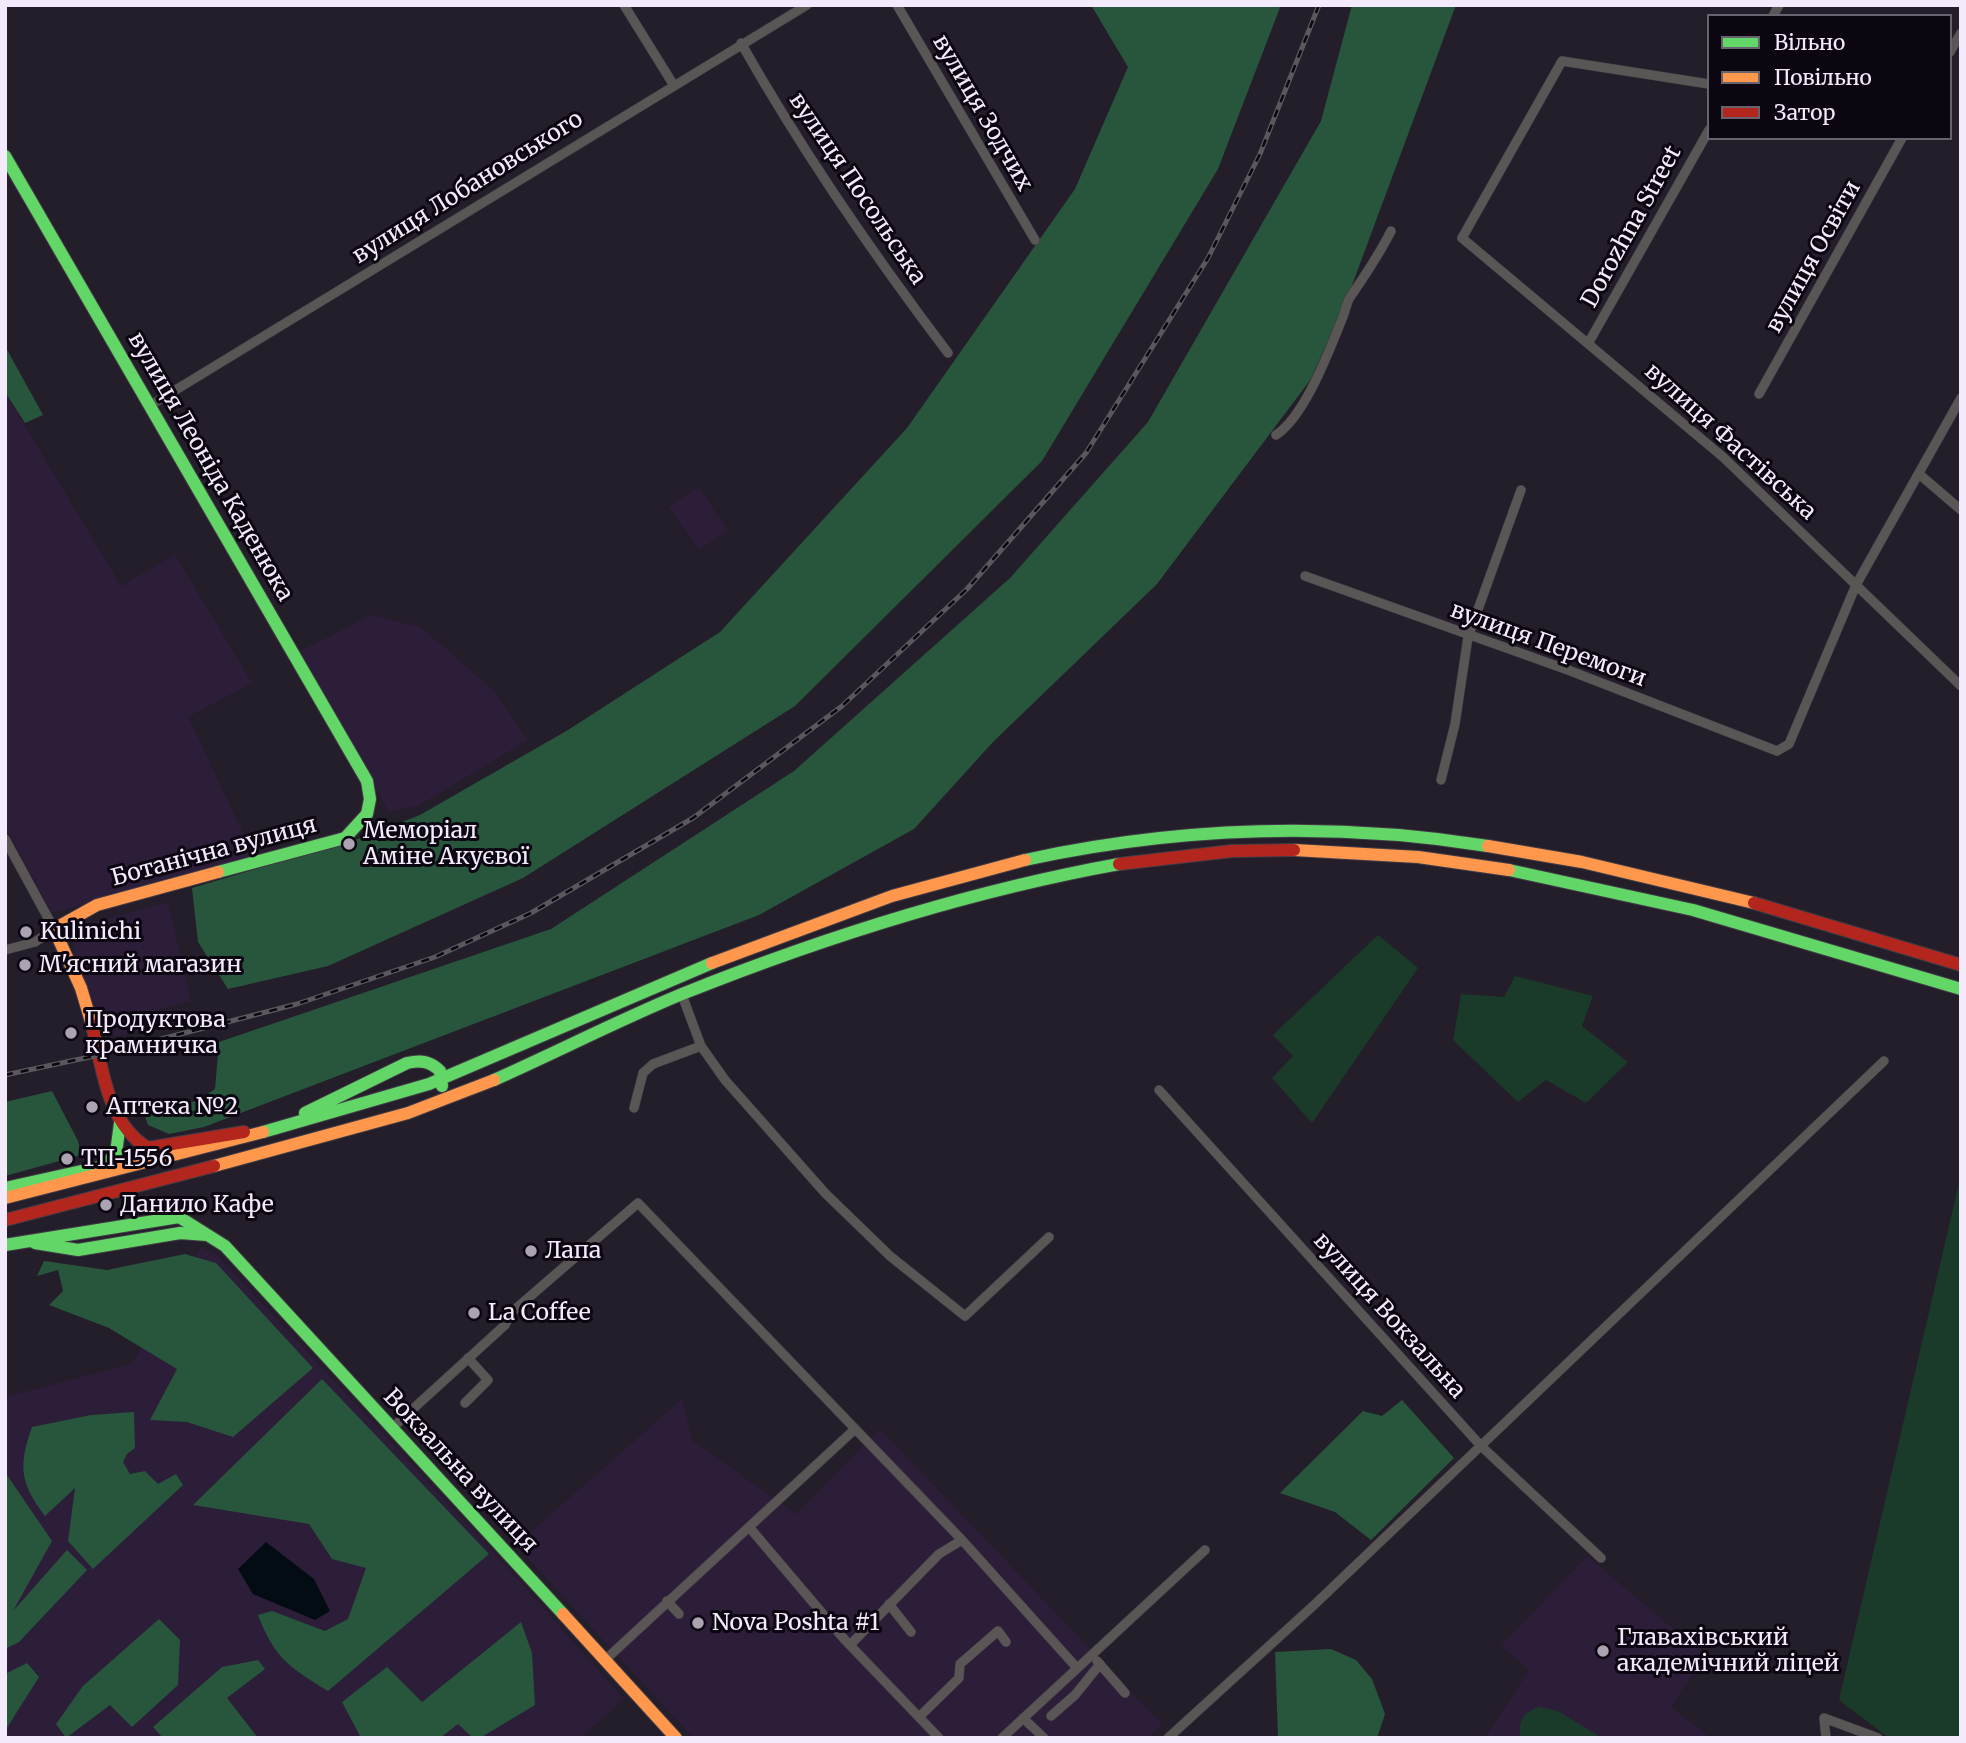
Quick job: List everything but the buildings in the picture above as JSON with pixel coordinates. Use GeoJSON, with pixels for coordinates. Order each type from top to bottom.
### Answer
{"type":"FeatureCollection","features":[{"type":"Feature","properties":{"kind":"main road","name":"вулиця Леоніда Каденюка"},"geometry":{"type":"LineString","coordinates":[[5,156],[367,781],[371,802]]}},
{"type":"Feature","properties":{"kind":"main road","name":"Ботанічна вулиця"},"geometry":{"type":"LineString","coordinates":[[54,929],[97,905],[345,838],[367,817],[371,802]]}},
{"type":"Feature","properties":{"kind":"main road"},"geometry":{"type":"LineString","coordinates":[[5,1198],[272,1130],[443,1078],[724,958],[868,904],[1024,861],[1122,842],[1188,834],[1306,830],[1372,833],[1540,854],[1688,886],[1961,965]]}},
{"type":"Feature","properties":{"kind":"main road"},"geometry":{"type":"LineString","coordinates":[[5,1220],[184,1175],[433,1104],[682,995],[876,925],[1028,882],[1124,862],[1235,851],[1370,854],[1454,862],[1545,877],[1733,921],[1961,989]]}},
{"type":"Feature","properties":{"kind":"main road"},"geometry":{"type":"LineString","coordinates":[[54,929],[88,1007],[120,1120],[134,1141],[148,1148],[220,1134],[272,1130],[407,1063],[423,1060],[433,1064],[443,1078]]}},
{"type":"Feature","properties":{"kind":"main road"},"geometry":{"type":"LineString","coordinates":[[1932,956],[1961,958]]}},
{"type":"Feature","properties":{"kind":"main road"},"geometry":{"type":"LineString","coordinates":[[433,1104],[443,1078]]}},
{"type":"Feature","properties":{"kind":"main road"},"geometry":{"type":"LineString","coordinates":[[5,1188],[104,1166],[115,1159],[119,1145],[120,1120]]}},
{"type":"Feature","properties":{"kind":"main road"},"geometry":{"type":"LineString","coordinates":[[5,1245],[166,1217],[171,1227],[167,1236]]}},
{"type":"Feature","properties":{"kind":"main road","name":"Вокзальна вулиця"},"geometry":{"type":"LineString","coordinates":[[166,1217],[179,1217],[225,1246],[676,1738]]}},
{"type":"Feature","properties":{"kind":"main road"},"geometry":{"type":"LineString","coordinates":[[113,1225],[109,1240],[113,1247]]}},
{"type":"Feature","properties":{"kind":"main road"},"geometry":{"type":"LineString","coordinates":[[24,1242],[78,1250],[113,1247],[167,1236],[211,1235]]}},
{"type":"Feature","properties":{"kind":"street"},"geometry":{"type":"LineString","coordinates":[[624,5],[673,85]]}},
{"type":"Feature","properties":{"kind":"street","name":"вулиця Лобановського"},"geometry":{"type":"LineString","coordinates":[[150,405],[807,5]]}},
{"type":"Feature","properties":{"kind":"street","name":"вулиця Зодчих"},"geometry":{"type":"LineString","coordinates":[[897,5],[1035,240]]}},
{"type":"Feature","properties":{"kind":"street"},"geometry":{"type":"LineString","coordinates":[[1952,49],[1961,33]]}},
{"type":"Feature","properties":{"kind":"street","name":"вулиця Посольська"},"geometry":{"type":"LineString","coordinates":[[741,43],[770,95],[875,256],[948,353]]}},
{"type":"Feature","properties":{"kind":"street","name":"вулиця Фастівська"},"geometry":{"type":"LineString","coordinates":[[1707,84],[1562,61],[1462,238],[1723,457],[1961,686]]}},
{"type":"Feature","properties":{"kind":"street","name":"Dorozhna Street"},"geometry":{"type":"LineString","coordinates":[[1589,342],[1707,134]]}},
{"type":"Feature","properties":{"kind":"street","name":"вулиця Освіти"},"geometry":{"type":"LineString","coordinates":[[1759,394],[1901,140]]}},
{"type":"Feature","properties":{"kind":"street"},"geometry":{"type":"LineString","coordinates":[[1276,435],[1283,430],[1305,398],[1348,302],[1367,276],[1391,231]]}},
{"type":"Feature","properties":{"kind":"street"},"geometry":{"type":"LineString","coordinates":[[1856,585],[1961,398]]}},
{"type":"Feature","properties":{"kind":"street"},"geometry":{"type":"LineString","coordinates":[[1919,474],[1961,510]]}},
{"type":"Feature","properties":{"kind":"street"},"geometry":{"type":"LineString","coordinates":[[1441,779],[1455,724],[1468,636],[1508,519],[1521,490]]}},
{"type":"Feature","properties":{"kind":"street","name":"вулиця Перемоги"},"geometry":{"type":"LineString","coordinates":[[1306,576],[1567,670],[1777,751],[1789,744],[1856,585]]}},
{"type":"Feature","properties":{"kind":"street"},"geometry":{"type":"LineString","coordinates":[[5,839],[54,929]]}},
{"type":"Feature","properties":{"kind":"street","name":"Ботанічна вулиця"},"geometry":{"type":"LineString","coordinates":[[5,950],[35,942],[54,929]]}},
{"type":"Feature","properties":{"kind":"street"},"geometry":{"type":"LineString","coordinates":[[682,995],[701,1046],[725,1080],[825,1193],[890,1256],[965,1316],[1049,1237]]}},
{"type":"Feature","properties":{"kind":"street"},"geometry":{"type":"LineString","coordinates":[[634,1108],[643,1073],[653,1064],[701,1046]]}},
{"type":"Feature","properties":{"kind":"street"},"geometry":{"type":"LineString","coordinates":[[1168,1738],[1481,1446],[1884,1061]]}},
{"type":"Feature","properties":{"kind":"street","name":"вулиця Вокзальна"},"geometry":{"type":"LineString","coordinates":[[1158,1090],[1481,1446],[1601,1558]]}},
{"type":"Feature","properties":{"kind":"street"},"geometry":{"type":"LineString","coordinates":[[392,1428],[505,1325],[512,1312],[638,1203],[962,1540],[1077,1668]]}},
{"type":"Feature","properties":{"kind":"street"},"geometry":{"type":"LineString","coordinates":[[465,1403],[488,1380],[468,1358]]}},
{"type":"Feature","properties":{"kind":"street"},"geometry":{"type":"LineString","coordinates":[[605,1660],[854,1430]]}},
{"type":"Feature","properties":{"kind":"street"},"geometry":{"type":"LineString","coordinates":[[749,1527],[850,1645],[940,1738]]}},
{"type":"Feature","properties":{"kind":"street"},"geometry":{"type":"LineString","coordinates":[[850,1645],[939,1554],[962,1540]]}},
{"type":"Feature","properties":{"kind":"street"},"geometry":{"type":"LineString","coordinates":[[1002,1738],[1205,1550]]}},
{"type":"Feature","properties":{"kind":"street"},"geometry":{"type":"LineString","coordinates":[[667,1601],[679,1614]]}},
{"type":"Feature","properties":{"kind":"street"},"geometry":{"type":"LineString","coordinates":[[889,1604],[911,1632]]}},
{"type":"Feature","properties":{"kind":"street"},"geometry":{"type":"LineString","coordinates":[[919,1717],[960,1678],[960,1664],[998,1631],[1006,1642]]}},
{"type":"Feature","properties":{"kind":"street"},"geometry":{"type":"LineString","coordinates":[[1091,1654],[1125,1693]]}},
{"type":"Feature","properties":{"kind":"street"},"geometry":{"type":"LineString","coordinates":[[1051,1716],[1076,1695],[1100,1664]]}},
{"type":"Feature","properties":{"kind":"street"},"geometry":{"type":"LineString","coordinates":[[1023,1718],[1044,1738]]}},
{"type":"Feature","properties":{"kind":"street"},"geometry":{"type":"LineString","coordinates":[[1826,1738],[1824,1718],[1878,1738]]}},
{"type":"Feature","properties":{"kind":"shaded area"},"geometry":{"type":"Polygon","coordinates":[[[5,392],[121,586],[175,555],[252,683],[188,717],[256,860],[52,913],[5,826],[5,392]]]}},
{"type":"Feature","properties":{"kind":"shaded area"},"geometry":{"type":"Polygon","coordinates":[[[699,487],[728,531],[699,550],[669,507],[699,487]]]}},
{"type":"Feature","properties":{"kind":"shaded area"},"geometry":{"type":"Polygon","coordinates":[[[371,615],[421,627],[493,690],[528,740],[418,806],[389,812],[298,652],[371,615]]]}},
{"type":"Feature","properties":{"kind":"shaded area"},"geometry":{"type":"Polygon","coordinates":[[[168,902],[191,1001],[139,1015],[141,1031],[118,1036],[96,1026],[68,929],[168,902]]]}},
{"type":"Feature","properties":{"kind":"shaded area"},"geometry":{"type":"Polygon","coordinates":[[[201,1247],[217,1255],[498,1557],[624,1699],[581,1738],[5,1738],[5,1397],[132,1364],[201,1247]]]}},
{"type":"Feature","properties":{"kind":"shaded area"},"geometry":{"type":"Polygon","coordinates":[[[682,1399],[692,1440],[796,1514],[880,1429],[1162,1724],[1148,1738],[693,1738],[516,1545],[682,1399]]]}},
{"type":"Feature","properties":{"kind":"shaded area"},"geometry":{"type":"Polygon","coordinates":[[[266,1542],[314,1579],[330,1611],[315,1620],[253,1594],[238,1569],[266,1542]]]}},
{"type":"Feature","properties":{"kind":"shaded area","name":"Главахівський академічний ліцей"},"geometry":{"type":"Polygon","coordinates":[[[1587,1556],[1705,1655],[1671,1707],[1711,1738],[1485,1738],[1529,1670],[1501,1646],[1587,1556]]]}},
{"type":"Feature","properties":{"kind":"green space"},"geometry":{"type":"Polygon","coordinates":[[[1091,5],[1281,5],[1218,169],[1042,461],[795,706],[523,878],[328,966],[228,989],[198,942],[192,888],[364,837],[420,815],[568,730],[720,632],[907,428],[1075,189],[1128,67],[1091,5]]]}},
{"type":"Feature","properties":{"kind":"green space"},"geometry":{"type":"Polygon","coordinates":[[[1352,5],[1456,5],[1351,288],[1311,379],[1157,584],[993,742],[914,829],[759,915],[204,1127],[169,1134],[148,1125],[145,1116],[199,1100],[215,1089],[219,1042],[551,929],[794,771],[1010,578],[1148,422],[1321,121],[1352,5]]]}},
{"type":"Feature","properties":{"kind":"green space"},"geometry":{"type":"Polygon","coordinates":[[[5,346],[43,415],[25,423],[5,392],[5,346]]]}},
{"type":"Feature","properties":{"kind":"green space"},"geometry":{"type":"Polygon","coordinates":[[[1378,935],[1418,968],[1312,1123],[1272,1078],[1293,1056],[1273,1035],[1378,935]]]}},
{"type":"Feature","properties":{"kind":"green space"},"geometry":{"type":"Polygon","coordinates":[[[1515,976],[1593,996],[1582,1026],[1628,1062],[1586,1103],[1546,1080],[1518,1102],[1453,1040],[1461,994],[1504,997],[1515,976]]]}},
{"type":"Feature","properties":{"kind":"green space"},"geometry":{"type":"Polygon","coordinates":[[[52,1091],[78,1141],[81,1155],[5,1176],[5,1102],[52,1091]]]}},
{"type":"Feature","properties":{"kind":"green space"},"geometry":{"type":"Polygon","coordinates":[[[1961,1174],[1961,1738],[1889,1738],[1839,1700],[1961,1174]]]}},
{"type":"Feature","properties":{"kind":"green space"},"geometry":{"type":"Polygon","coordinates":[[[185,1254],[216,1263],[313,1368],[233,1437],[187,1422],[150,1420],[177,1369],[109,1328],[49,1305],[63,1291],[58,1270],[37,1276],[44,1261],[107,1270],[185,1254]]]}},
{"type":"Feature","properties":{"kind":"green space"},"geometry":{"type":"Polygon","coordinates":[[[322,1379],[489,1554],[328,1691],[293,1668],[277,1652],[258,1615],[272,1611],[325,1631],[348,1619],[366,1568],[332,1559],[309,1524],[193,1505],[322,1379]]]}},
{"type":"Feature","properties":{"kind":"green space"},"geometry":{"type":"Polygon","coordinates":[[[1402,1400],[1454,1458],[1371,1540],[1335,1512],[1280,1493],[1363,1411],[1382,1416],[1402,1400]]]}},
{"type":"Feature","properties":{"kind":"green space"},"geometry":{"type":"Polygon","coordinates":[[[134,1412],[135,1448],[127,1454],[123,1462],[130,1474],[145,1471],[158,1484],[176,1474],[183,1485],[93,1569],[68,1541],[75,1488],[45,1516],[30,1494],[23,1464],[28,1441],[32,1427],[91,1415],[134,1412]]]}},
{"type":"Feature","properties":{"kind":"green space"},"geometry":{"type":"Polygon","coordinates":[[[7,1475],[52,1541],[13,1611],[67,1550],[87,1570],[19,1642],[5,1649],[7,1475]]]}},
{"type":"Feature","properties":{"kind":"green space"},"geometry":{"type":"Polygon","coordinates":[[[159,1619],[180,1640],[178,1685],[132,1727],[110,1705],[66,1738],[56,1724],[83,1686],[159,1619]]]}},
{"type":"Feature","properties":{"kind":"green space"},"geometry":{"type":"Polygon","coordinates":[[[521,1622],[532,1653],[535,1705],[480,1738],[473,1738],[458,1724],[440,1738],[361,1738],[342,1702],[387,1667],[422,1702],[521,1622]]]}},
{"type":"Feature","properties":{"kind":"green space"},"geometry":{"type":"Polygon","coordinates":[[[1331,1649],[1356,1660],[1372,1679],[1385,1714],[1377,1738],[1278,1738],[1275,1652],[1331,1649]]]}},
{"type":"Feature","properties":{"kind":"green space"},"geometry":{"type":"Polygon","coordinates":[[[258,1660],[265,1669],[227,1698],[258,1738],[163,1738],[153,1727],[222,1667],[258,1660]]]}},
{"type":"Feature","properties":{"kind":"green space"},"geometry":{"type":"Polygon","coordinates":[[[27,1663],[39,1677],[5,1731],[5,1674],[27,1663]]]}},
{"type":"Feature","properties":{"kind":"green space"},"geometry":{"type":"Polygon","coordinates":[[[1540,1707],[1558,1711],[1602,1738],[1521,1738],[1523,1718],[1540,1707]]]}},
{"type":"Feature","properties":{"kind":"railway"},"geometry":{"type":"LineString","coordinates":[[5,1075],[99,1055],[297,1004],[435,957],[531,913],[693,818],[842,706],[967,589],[1086,453],[1208,258],[1260,154],[1319,5]]}},
{"type":"Feature","properties":{"kind":"traffic: fast"},"geometry":{"type":"LineString","coordinates":[[5,156],[367,781],[370,799],[367,814],[345,838],[218,872]]}},
{"type":"Feature","properties":{"kind":"traffic: fast"},"geometry":{"type":"LineString","coordinates":[[1025,860],[1140,841],[1256,832],[1372,833],[1488,846]]}},
{"type":"Feature","properties":{"kind":"traffic: fast"},"geometry":{"type":"LineString","coordinates":[[494,1080],[658,1004],[788,954],[952,902],[1119,864]]}},
{"type":"Feature","properties":{"kind":"traffic: fast"},"geometry":{"type":"LineString","coordinates":[[1509,870],[1693,910],[1961,989]]}},
{"type":"Feature","properties":{"kind":"traffic: fast"},"geometry":{"type":"LineString","coordinates":[[263,1132],[429,1084],[712,963]]}},
{"type":"Feature","properties":{"kind":"traffic: fast"},"geometry":{"type":"LineString","coordinates":[[305,1113],[407,1063],[433,1065],[440,1071],[442,1086]]}},
{"type":"Feature","properties":{"kind":"traffic: fast"},"geometry":{"type":"LineString","coordinates":[[5,1188],[104,1166],[116,1153],[120,1123]]}},
{"type":"Feature","properties":{"kind":"traffic: fast"},"geometry":{"type":"LineString","coordinates":[[5,1245],[179,1217],[225,1246],[563,1614]]}},
{"type":"Feature","properties":{"kind":"traffic: fast"},"geometry":{"type":"LineString","coordinates":[[35,1243],[78,1250],[180,1233],[207,1235]]}},
{"type":"Feature","properties":{"kind":"traffic: slow"},"geometry":{"type":"LineString","coordinates":[[1488,846],[1582,862],[1754,903]]}},
{"type":"Feature","properties":{"kind":"traffic: slow"},"geometry":{"type":"LineString","coordinates":[[1294,850],[1418,857],[1509,870]]}},
{"type":"Feature","properties":{"kind":"traffic: slow"},"geometry":{"type":"LineString","coordinates":[[712,963],[892,896],[1025,860]]}},
{"type":"Feature","properties":{"kind":"traffic: slow"},"geometry":{"type":"LineString","coordinates":[[92,1025],[81,988],[54,929],[97,905],[218,872]]}},
{"type":"Feature","properties":{"kind":"traffic: slow"},"geometry":{"type":"LineString","coordinates":[[214,1166],[408,1113],[494,1080]]}},
{"type":"Feature","properties":{"kind":"traffic: slow"},"geometry":{"type":"LineString","coordinates":[[5,1198],[263,1132]]}},
{"type":"Feature","properties":{"kind":"traffic: slow"},"geometry":{"type":"LineString","coordinates":[[563,1614],[676,1738]]}},
{"type":"Feature","properties":{"kind":"traffic: jam"},"geometry":{"type":"LineString","coordinates":[[1119,864],[1232,851],[1294,850]]}},
{"type":"Feature","properties":{"kind":"traffic: jam"},"geometry":{"type":"LineString","coordinates":[[1754,903],[1961,965]]}},
{"type":"Feature","properties":{"kind":"traffic: jam"},"geometry":{"type":"LineString","coordinates":[[92,1025],[103,1076],[115,1110],[134,1138],[148,1148],[244,1132]]}},
{"type":"Feature","properties":{"kind":"traffic: jam"},"geometry":{"type":"LineString","coordinates":[[5,1220],[214,1166]]}},
{"type":"Feature","properties":{"kind":"place","name":"Меморіал Аміне Акуєвої"},"geometry":{"type":"Point","coordinates":[349,844]}},
{"type":"Feature","properties":{"kind":"place","name":"Kulinichi"},"geometry":{"type":"Point","coordinates":[26,932]}},
{"type":"Feature","properties":{"kind":"place","name":"М'ясний магазин"},"geometry":{"type":"Point","coordinates":[25,965]}},
{"type":"Feature","properties":{"kind":"place","name":"Продуктова крамничка"},"geometry":{"type":"Point","coordinates":[71,1033]}},
{"type":"Feature","properties":{"kind":"place","name":"Аптека №2"},"geometry":{"type":"Point","coordinates":[92,1107]}},
{"type":"Feature","properties":{"kind":"place","name":"ТП-1556"},"geometry":{"type":"Point","coordinates":[67,1159]}},
{"type":"Feature","properties":{"kind":"place","name":"Данило Кафе"},"geometry":{"type":"Point","coordinates":[106,1205]}},
{"type":"Feature","properties":{"kind":"place","name":"Лапа"},"geometry":{"type":"Point","coordinates":[531,1251]}},
{"type":"Feature","properties":{"kind":"place","name":"La Coffee"},"geometry":{"type":"Point","coordinates":[474,1313]}},
{"type":"Feature","properties":{"kind":"place","name":"Nova Poshta #1"},"geometry":{"type":"Point","coordinates":[698,1623]}},
{"type":"Feature","properties":{"kind":"place","name":"Главахівський академічний ліцей"},"geometry":{"type":"Point","coordinates":[1603,1651]}}]}
